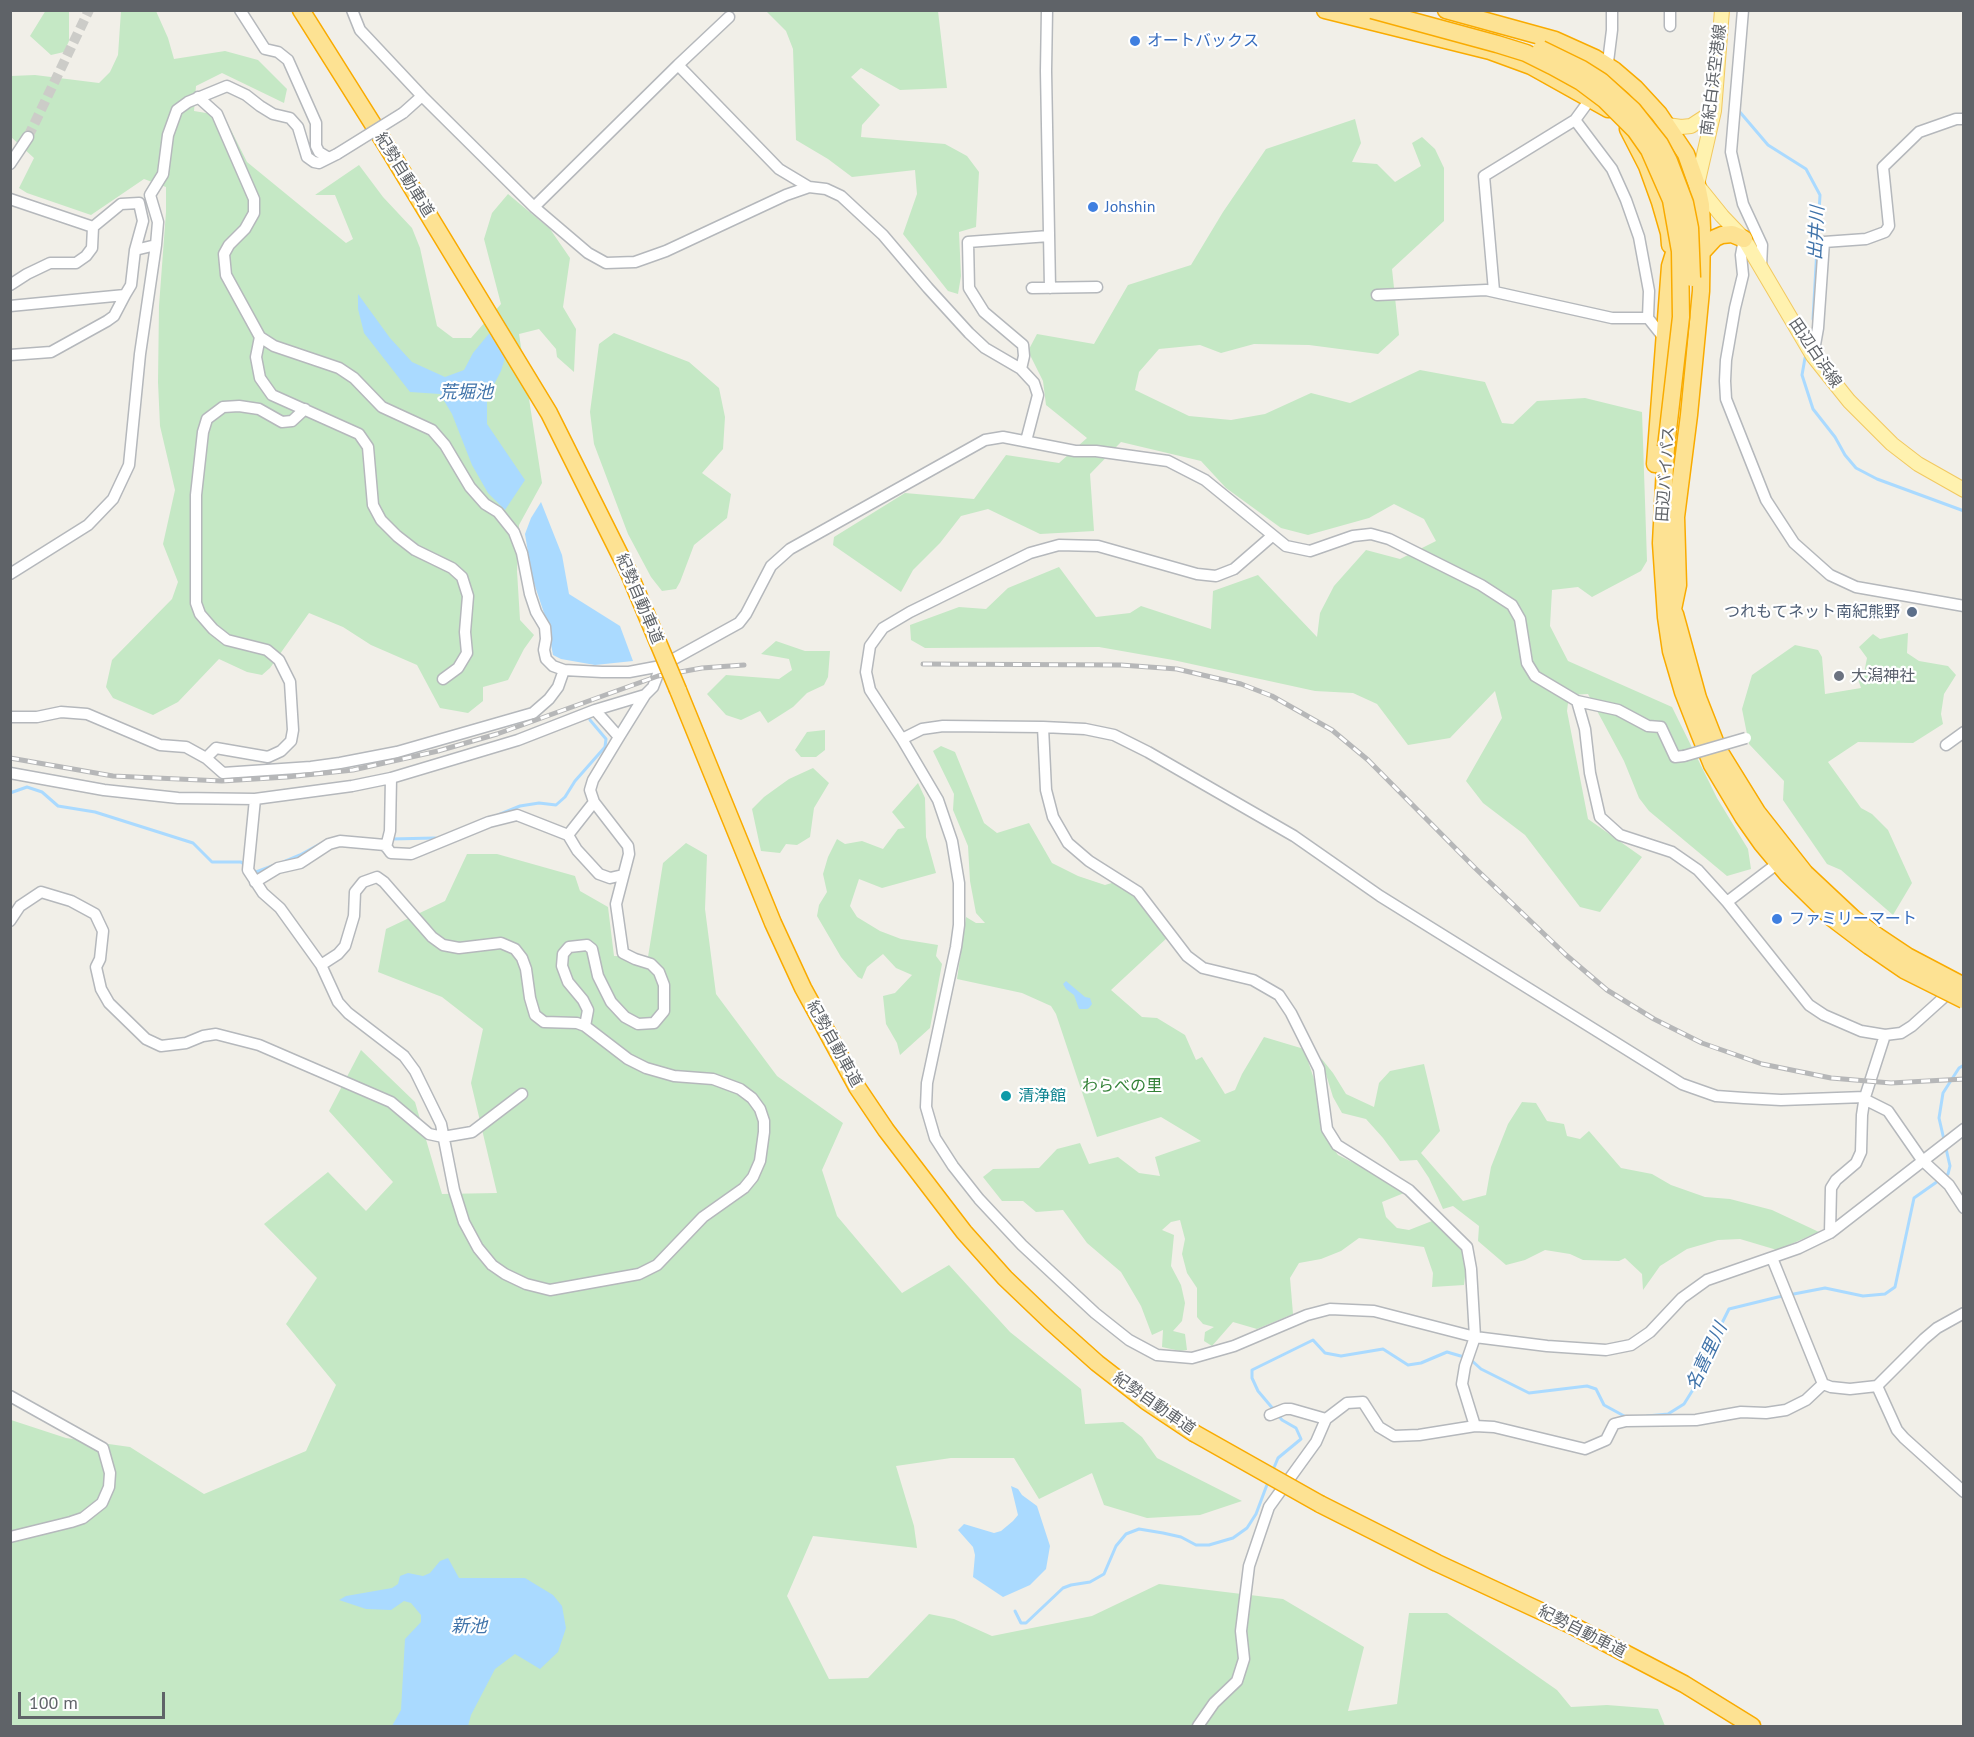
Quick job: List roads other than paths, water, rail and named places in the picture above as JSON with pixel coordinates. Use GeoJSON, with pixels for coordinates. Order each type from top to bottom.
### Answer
{"type":"FeatureCollection","features":[{"type":"Feature","properties":{"kind":"highway","name":"紀勢自動車道"},"geometry":{"type":"LineString","coordinates":[[301,10],[549,413],[628,571],[802,988],[841,1060],[886,1130],[964,1232],[1012,1285],[1097,1363],[1146,1401],[1194,1433],[1320,1504],[1437,1563],[1575,1627],[1684,1684],[1752,1726]]}},
{"type":"Feature","properties":{"kind":"highway"},"geometry":{"type":"LineString","coordinates":[[1325,10],[1490,51],[1531,66],[1607,109],[1667,163],[1697,185]]}},
{"type":"Feature","properties":{"kind":"highway","name":"田辺バイパス"},"geometry":{"type":"LineString","coordinates":[[1372,10],[1526,53],[1552,66],[1605,99],[1635,130],[1649,150],[1671,200],[1680,251],[1681,317],[1661,543],[1666,617],[1671,651],[1683,692],[1712,765],[1743,818],[1783,859],[1830,897],[1904,970],[1964,1000]]}},
{"type":"Feature","properties":{"kind":"highway","name":"田辺バイパス"},"geometry":{"type":"LineString","coordinates":[[1398,10],[1507,38],[1563,58],[1582,69],[1633,110],[1660,144],[1670,161],[1685,203],[1692,254],[1692,283],[1670,447],[1669,563],[1673,609],[1698,698],[1719,749],[1783,859]]}},
{"type":"Feature","properties":{"kind":"highway"},"geometry":{"type":"LineString","coordinates":[[1446,10],[1555,40],[1595,58],[1635,88],[1667,125],[1686,154],[1697,185],[1702,228],[1701,291],[1695,362],[1676,518],[1678,585],[1673,609]]}},
{"type":"Feature","properties":{"kind":"highway"},"geometry":{"type":"LineString","coordinates":[[1627,128],[1647,166],[1670,233],[1671,261],[1654,472],[1653,540],[1663,620],[1671,651]]}},
{"type":"Feature","properties":{"kind":"highway"},"geometry":{"type":"LineString","coordinates":[[1671,261],[1697,185]]}},
{"type":"Feature","properties":{"kind":"highway"},"geometry":{"type":"LineString","coordinates":[[1702,252],[1715,238],[1722,235],[1732,234],[1744,239]]}},
{"type":"Feature","properties":{"kind":"highway","name":"田辺バイパス"},"geometry":{"type":"LineString","coordinates":[[1873,941],[1964,986]]}},
{"type":"Feature","properties":{"kind":"main road","name":"南紀白浜空港線"},"geometry":{"type":"LineString","coordinates":[[1697,185],[1714,111],[1722,10]]}},
{"type":"Feature","properties":{"kind":"main road"},"geometry":{"type":"LineString","coordinates":[[1667,125],[1690,126],[1714,111]]}},
{"type":"Feature","properties":{"kind":"main road","name":"田辺白浜線"},"geometry":{"type":"LineString","coordinates":[[1697,185],[1744,239],[1813,356],[1849,401],[1892,444],[1918,464],[1964,490]]}},
{"type":"Feature","properties":{"kind":"street"},"geometry":{"type":"LineString","coordinates":[[240,10],[266,49],[278,52],[288,60],[316,123],[316,147],[319,152],[333,156]]}},
{"type":"Feature","properties":{"kind":"street"},"geometry":{"type":"LineString","coordinates":[[352,10],[360,30],[422,96],[534,207],[588,253],[606,262],[635,262],[666,251],[786,195],[809,187]]}},
{"type":"Feature","properties":{"kind":"street"},"geometry":{"type":"LineString","coordinates":[[1047,10],[1050,288]]}},
{"type":"Feature","properties":{"kind":"street"},"geometry":{"type":"LineString","coordinates":[[1494,291],[1484,176],[1575,120],[1606,75],[1612,10]]}},
{"type":"Feature","properties":{"kind":"street"},"geometry":{"type":"LineString","coordinates":[[1670,26],[1671,10]]}},
{"type":"Feature","properties":{"kind":"street"},"geometry":{"type":"LineString","coordinates":[[1743,10],[1731,152],[1743,204],[1762,244],[1761,267]]}},
{"type":"Feature","properties":{"kind":"street"},"geometry":{"type":"LineString","coordinates":[[534,207],[729,17]]}},
{"type":"Feature","properties":{"kind":"street"},"geometry":{"type":"LineString","coordinates":[[678,65],[779,169],[809,187],[826,189],[841,196],[882,235],[969,333],[985,348],[1021,369],[1034,383],[1038,395],[1026,441]]}},
{"type":"Feature","properties":{"kind":"street"},"geometry":{"type":"LineString","coordinates":[[10,574],[87,525],[113,499],[129,465],[140,354],[158,222],[150,195],[163,174],[168,135],[177,110],[198,97],[227,86],[246,95],[273,114],[290,118],[298,127],[307,158],[319,164],[403,113],[422,96]]}},
{"type":"Feature","properties":{"kind":"street"},"geometry":{"type":"LineString","coordinates":[[198,97],[217,114],[254,199],[254,213],[245,229],[229,245],[224,254],[226,275],[260,337],[274,346],[339,368],[354,378],[382,407],[432,430],[445,445],[470,487],[485,504],[498,512],[514,532],[522,553],[530,594],[536,612],[545,627],[546,659],[553,666],[564,670],[629,672],[661,666],[738,623],[746,614],[771,566],[790,549],[985,440],[1003,437],[1075,451],[1096,451],[1168,461],[1206,480],[1286,546],[1310,550],[1353,536],[1371,534],[1389,539],[1481,585],[1512,605],[1520,619],[1527,663],[1535,676],[1577,701],[1618,710],[1648,726],[1661,727],[1675,758],[1746,738]]}},
{"type":"Feature","properties":{"kind":"street"},"geometry":{"type":"LineString","coordinates":[[1813,356],[1818,328],[1824,242],[1866,240],[1885,232],[1889,226],[1883,176],[1884,166],[1919,132],[1956,118],[1964,119]]}},
{"type":"Feature","properties":{"kind":"street"},"geometry":{"type":"LineString","coordinates":[[1575,120],[1612,169],[1626,201],[1639,237],[1649,291],[1648,318],[1664,338]]}},
{"type":"Feature","properties":{"kind":"street"},"geometry":{"type":"LineString","coordinates":[[10,164],[28,137]]}},
{"type":"Feature","properties":{"kind":"street"},"geometry":{"type":"LineString","coordinates":[[10,200],[93,226]]}},
{"type":"Feature","properties":{"kind":"street"},"geometry":{"type":"LineString","coordinates":[[10,285],[50,263],[76,263],[92,248],[93,226],[121,204],[139,203],[143,221],[135,250],[131,285],[114,316],[51,352],[10,355]]}},
{"type":"Feature","properties":{"kind":"street"},"geometry":{"type":"LineString","coordinates":[[1021,369],[1024,356],[1023,345],[984,312],[969,288],[968,242],[1049,236]]}},
{"type":"Feature","properties":{"kind":"street"},"geometry":{"type":"LineString","coordinates":[[1744,239],[1741,255],[1743,275],[1726,360],[1726,399],[1766,500],[1794,543],[1830,575],[1856,587],[1964,606]]}},
{"type":"Feature","properties":{"kind":"street"},"geometry":{"type":"LineString","coordinates":[[135,250],[156,245]]}},
{"type":"Feature","properties":{"kind":"street"},"geometry":{"type":"LineString","coordinates":[[1032,288],[1097,287]]}},
{"type":"Feature","properties":{"kind":"street"},"geometry":{"type":"LineString","coordinates":[[1377,295],[1486,290],[1612,318],[1648,318]]}},
{"type":"Feature","properties":{"kind":"street"},"geometry":{"type":"LineString","coordinates":[[10,306],[125,295]]}},
{"type":"Feature","properties":{"kind":"street"},"geometry":{"type":"LineString","coordinates":[[260,337],[256,357],[260,378],[272,394],[359,434],[368,447],[373,505],[381,520],[416,550],[452,568],[462,578],[468,596],[465,632],[467,653],[458,668],[443,680]]}},
{"type":"Feature","properties":{"kind":"street"},"geometry":{"type":"LineString","coordinates":[[206,758],[216,748],[268,757],[281,751],[291,741],[293,730],[290,681],[279,660],[267,650],[227,640],[200,614],[196,603],[196,495],[205,426],[207,420],[223,406],[259,409],[282,422],[292,421],[304,409]]}},
{"type":"Feature","properties":{"kind":"street"},"geometry":{"type":"LineString","coordinates":[[1272,536],[1234,569],[1216,576],[1197,574],[1098,546],[1059,545],[1030,553],[910,612],[883,628],[870,646],[866,672],[870,690],[938,800],[952,841],[959,883],[959,925],[927,1083],[926,1107],[935,1138],[979,1199],[1022,1245],[1095,1312],[1129,1340],[1157,1354],[1192,1358],[1234,1346],[1307,1315],[1330,1309],[1374,1311],[1475,1337],[1547,1346],[1606,1350],[1631,1345],[1650,1332],[1682,1298],[1707,1280],[1772,1258],[1830,1233],[1959,1132]]}},
{"type":"Feature","properties":{"kind":"street"},"geometry":{"type":"LineString","coordinates":[[585,1026],[588,1010],[568,982],[562,966],[563,954],[569,947],[576,945],[586,945],[592,950],[598,976],[611,1002],[625,1017],[638,1024],[654,1023],[664,1011],[664,985],[658,972],[651,964],[623,953],[616,904],[629,854],[628,846],[594,802],[590,790],[593,780],[619,737],[645,695],[653,687],[661,666]]}},
{"type":"Feature","properties":{"kind":"street"},"geometry":{"type":"LineString","coordinates":[[10,717],[38,717],[61,712],[87,714],[160,745],[186,747],[206,758],[223,773],[332,764],[397,752],[533,713],[549,699],[558,687],[564,670]]}},
{"type":"Feature","properties":{"kind":"street"},"geometry":{"type":"LineString","coordinates":[[10,773],[104,790],[178,798],[255,799],[352,786],[390,778],[518,740],[595,710],[645,695]]}},
{"type":"Feature","properties":{"kind":"street"},"geometry":{"type":"LineString","coordinates":[[1577,701],[1585,729],[1590,774],[1600,817],[1620,835],[1672,852],[1685,859],[1727,902],[1809,1005],[1824,1015],[1861,1031],[1885,1035],[1901,1033],[1964,981]]}},
{"type":"Feature","properties":{"kind":"street"},"geometry":{"type":"LineString","coordinates":[[595,710],[619,737]]}},
{"type":"Feature","properties":{"kind":"street"},"geometry":{"type":"LineString","coordinates":[[902,739],[922,729],[943,726],[1085,729],[1114,735],[1149,752],[1294,836],[1380,896],[1682,1084],[1716,1096],[1734,1098],[1781,1100],[1866,1098],[1888,1111],[1922,1160],[1949,1185],[1964,1208]]}},
{"type":"Feature","properties":{"kind":"street"},"geometry":{"type":"LineString","coordinates":[[1043,727],[1046,790],[1053,817],[1068,843],[1089,861],[1138,892],[1187,956],[1203,968],[1253,980],[1279,995],[1291,1013],[1319,1069],[1327,1129],[1337,1145],[1409,1190],[1467,1247],[1471,1269],[1475,1337],[1462,1384],[1475,1426]]}},
{"type":"Feature","properties":{"kind":"street"},"geometry":{"type":"LineString","coordinates":[[1947,745],[1964,732]]}},
{"type":"Feature","properties":{"kind":"street"},"geometry":{"type":"LineString","coordinates":[[386,847],[390,831],[390,778]]}},
{"type":"Feature","properties":{"kind":"street"},"geometry":{"type":"LineString","coordinates":[[255,799],[248,870],[263,893],[280,908],[321,965],[338,1002],[348,1013],[404,1056],[415,1071],[441,1124],[454,1190],[464,1222],[478,1248],[492,1265],[526,1284],[550,1290],[639,1274],[657,1264],[703,1217],[744,1188],[753,1177],[760,1161],[764,1121],[760,1109],[752,1098],[740,1089],[713,1079],[674,1076],[646,1068],[628,1059],[585,1026],[577,1023],[544,1022],[535,1015],[526,969],[515,949],[501,942],[459,948],[443,945],[432,937],[377,877],[363,882],[355,892],[354,916],[345,946],[338,954],[321,965]]}},
{"type":"Feature","properties":{"kind":"street"},"geometry":{"type":"LineString","coordinates":[[568,835],[594,802]]}},
{"type":"Feature","properties":{"kind":"street"},"geometry":{"type":"LineString","coordinates":[[255,882],[278,868],[300,863],[329,844],[340,841],[385,845],[391,853],[411,854],[489,822],[517,815],[568,835],[577,850],[599,874],[610,878],[623,875]]}},
{"type":"Feature","properties":{"kind":"street"},"geometry":{"type":"LineString","coordinates":[[1727,902],[1783,859]]}},
{"type":"Feature","properties":{"kind":"street"},"geometry":{"type":"LineString","coordinates":[[10,921],[20,906],[41,892],[71,900],[95,914],[103,931],[100,959],[96,967],[101,989],[109,1003],[146,1039],[161,1046],[186,1043],[203,1036],[216,1034],[259,1045],[391,1102],[429,1134],[443,1137],[472,1132],[522,1094]]}},
{"type":"Feature","properties":{"kind":"street"},"geometry":{"type":"LineString","coordinates":[[1830,1233],[1831,1188],[1836,1180],[1856,1163],[1862,1152],[1864,1102],[1885,1035]]}},
{"type":"Feature","properties":{"kind":"street"},"geometry":{"type":"LineString","coordinates":[[1772,1258],[1823,1384],[1831,1387],[1850,1389],[1877,1386],[1937,1328],[1964,1313]]}},
{"type":"Feature","properties":{"kind":"street"},"geometry":{"type":"LineString","coordinates":[[1198,1726],[1214,1703],[1237,1681],[1244,1659],[1241,1631],[1249,1566],[1269,1507],[1316,1442],[1326,1419],[1347,1403],[1363,1402],[1379,1427],[1394,1436],[1419,1435],[1475,1426],[1494,1427],[1585,1449],[1606,1440],[1614,1424],[1626,1421],[1696,1420],[1742,1412],[1766,1413],[1786,1410],[1806,1400],[1823,1384]]}},
{"type":"Feature","properties":{"kind":"street"},"geometry":{"type":"LineString","coordinates":[[1877,1386],[1897,1430],[1964,1492]]}},
{"type":"Feature","properties":{"kind":"street"},"geometry":{"type":"LineString","coordinates":[[10,1396],[103,1448],[110,1473],[109,1487],[102,1503],[83,1518],[10,1537]]}},
{"type":"Feature","properties":{"kind":"street"},"geometry":{"type":"LineString","coordinates":[[1270,1415],[1291,1409],[1326,1419]]}},
{"type":"Feature","properties":{"kind":"water","name":"荒堀池"},"geometry":{"type":"Polygon","coordinates":[[[358,294],[390,338],[412,362],[445,377],[464,370],[473,353],[504,320],[512,335],[501,371],[487,398],[487,424],[525,480],[505,510],[488,493],[472,465],[452,414],[440,394],[410,392],[364,333],[358,309],[358,294]]]}},
{"type":"Feature","properties":{"kind":"water"},"geometry":{"type":"Polygon","coordinates":[[[541,502],[562,555],[569,594],[620,626],[633,661],[595,665],[561,659],[553,655],[547,622],[532,577],[525,534],[541,502]]]}},
{"type":"Feature","properties":{"kind":"water"},"geometry":{"type":"Polygon","coordinates":[[[1066,981],[1085,997],[1090,998],[1092,1004],[1089,1008],[1079,1009],[1074,995],[1063,984],[1066,981]]]}},
{"type":"Feature","properties":{"kind":"water"},"geometry":{"type":"Polygon","coordinates":[[[1011,1486],[1018,1489],[1022,1495],[1037,1506],[1050,1546],[1046,1569],[1030,1585],[1003,1597],[973,1577],[975,1555],[973,1547],[958,1530],[964,1524],[994,1533],[1001,1531],[1018,1515],[1011,1486]]]}},
{"type":"Feature","properties":{"kind":"water","name":"新池"},"geometry":{"type":"Polygon","coordinates":[[[448,1558],[459,1578],[525,1578],[553,1595],[562,1606],[566,1628],[558,1652],[540,1669],[515,1654],[495,1669],[471,1715],[468,1726],[392,1726],[401,1710],[405,1639],[421,1622],[421,1615],[411,1603],[404,1601],[391,1610],[366,1609],[339,1600],[346,1596],[392,1588],[398,1584],[400,1576],[408,1573],[423,1576],[430,1573],[440,1561],[448,1558]]]}},
{"type":"Feature","properties":{"kind":"waterway","name":"出井川"},"geometry":{"type":"LineString","coordinates":[[1739,111],[1768,145],[1806,169],[1820,195],[1813,319]]}},
{"type":"Feature","properties":{"kind":"waterway","name":"出井川"},"geometry":{"type":"LineString","coordinates":[[1805,358],[1802,375],[1813,409],[1856,468],[1877,479],[1964,511]]}},
{"type":"Feature","properties":{"kind":"waterway"},"geometry":{"type":"LineString","coordinates":[[498,815],[520,806],[539,803],[556,805],[565,797],[575,781],[605,747],[606,739],[590,720]]}},
{"type":"Feature","properties":{"kind":"waterway"},"geometry":{"type":"LineString","coordinates":[[10,793],[27,787],[42,792],[58,806],[95,812],[193,843],[212,862],[241,862],[245,865]]}},
{"type":"Feature","properties":{"kind":"waterway"},"geometry":{"type":"LineString","coordinates":[[391,839],[435,838]]}},
{"type":"Feature","properties":{"kind":"waterway"},"geometry":{"type":"LineString","coordinates":[[281,863],[320,844]]}},
{"type":"Feature","properties":{"kind":"waterway"},"geometry":{"type":"LineString","coordinates":[[253,870],[256,872],[272,866]]}},
{"type":"Feature","properties":{"kind":"waterway","name":"名喜里川"},"geometry":{"type":"LineString","coordinates":[[1647,1416],[1668,1414],[1684,1404],[1704,1372],[1718,1331],[1729,1309],[1825,1288],[1863,1296],[1885,1294],[1895,1287],[1914,1198],[1948,1174],[1950,1166],[1939,1118],[1943,1093],[1959,1068],[1964,1065]]}},
{"type":"Feature","properties":{"kind":"waterway","name":"名喜里川"},"geometry":{"type":"LineString","coordinates":[[1274,1410],[1258,1391],[1252,1378],[1252,1370],[1313,1340],[1325,1353],[1341,1356],[1383,1349],[1408,1365],[1421,1363],[1447,1352],[1464,1357]]}},
{"type":"Feature","properties":{"kind":"waterway","name":"名喜里川"},"geometry":{"type":"LineString","coordinates":[[1470,1359],[1481,1369],[1529,1393],[1587,1386],[1596,1389],[1604,1405],[1626,1417]]}},
{"type":"Feature","properties":{"kind":"waterway","name":"名喜里川"},"geometry":{"type":"LineString","coordinates":[[1273,1470],[1278,1458],[1301,1439],[1296,1428],[1278,1415]]}},
{"type":"Feature","properties":{"kind":"waterway","name":"名喜里川"},"geometry":{"type":"LineString","coordinates":[[1015,1611],[1021,1623],[1026,1623],[1063,1588],[1090,1582],[1104,1574],[1116,1546],[1126,1534],[1139,1529],[1181,1537],[1196,1545],[1209,1545],[1233,1538],[1247,1528],[1256,1514],[1268,1482]]}},
{"type":"Feature","properties":{"kind":"tunnel"},"geometry":{"type":"LineString","coordinates":[[28,137],[89,10]]}},
{"type":"Feature","properties":{"kind":"railway"},"geometry":{"type":"LineString","coordinates":[[923,664],[1121,665],[1177,669],[1241,684],[1272,696],[1332,730],[1368,760],[1475,868],[1566,955],[1607,990],[1654,1019],[1702,1043],[1762,1064],[1831,1078],[1891,1083],[1964,1079]]}},
{"type":"Feature","properties":{"kind":"railway"},"geometry":{"type":"LineString","coordinates":[[10,758],[113,776],[222,781],[353,770],[438,751],[497,734],[658,676],[702,668],[744,665]]}},
{"type":"Feature","properties":{"kind":"place","name":"オートバックス"},"geometry":{"type":"Point","coordinates":[1135,41]}},
{"type":"Feature","properties":{"kind":"place","name":"Johshin"},"geometry":{"type":"Point","coordinates":[1093,207]}},
{"type":"Feature","properties":{"kind":"place","name":"つれもてネット南紀熊野"},"geometry":{"type":"Point","coordinates":[1912,612]}},
{"type":"Feature","properties":{"kind":"place","name":"大潟神社"},"geometry":{"type":"Point","coordinates":[1839,676]}},
{"type":"Feature","properties":{"kind":"place","name":"ファミリーマート"},"geometry":{"type":"Point","coordinates":[1777,919]}},
{"type":"Feature","properties":{"kind":"place","name":"清浄館"},"geometry":{"type":"Point","coordinates":[1006,1096]}},
{"type":"Feature","properties":{"kind":"park label","name":"わらべの里"},"geometry":{"type":"Point","coordinates":[1122,1086]}}]}
